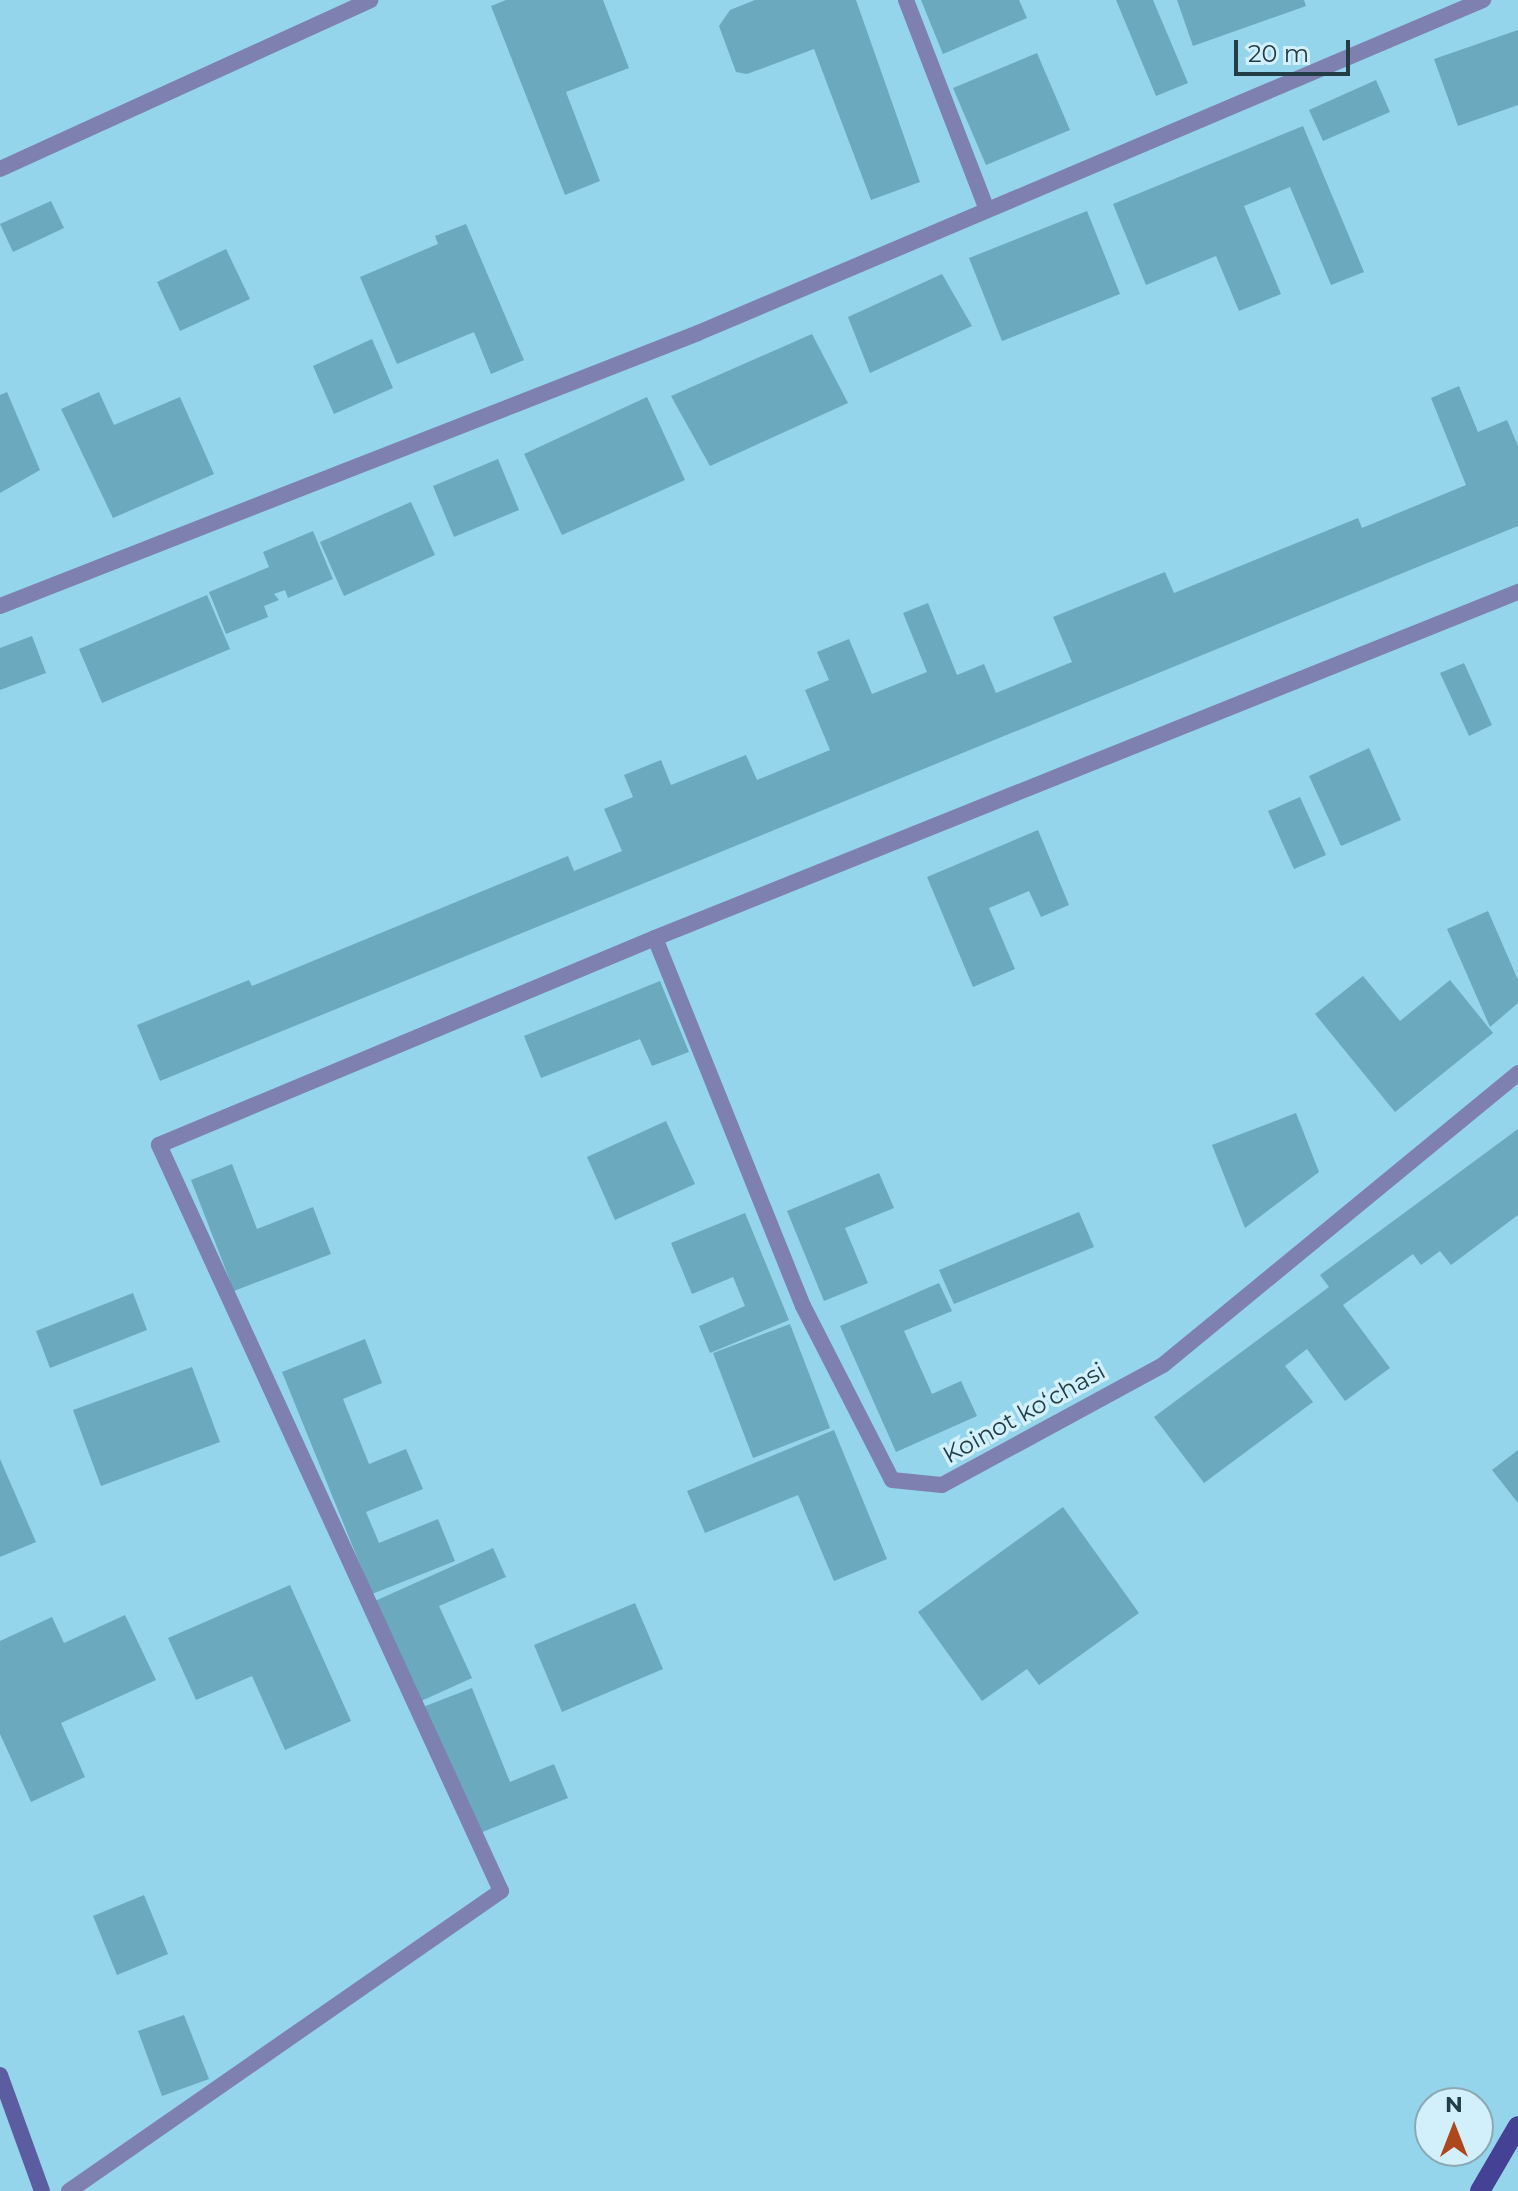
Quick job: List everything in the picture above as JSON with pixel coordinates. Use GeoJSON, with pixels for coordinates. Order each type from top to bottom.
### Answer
{"type":"FeatureCollection","features":[{"type":"Feature","properties":{"kind":"main road"},"geometry":{"type":"LineString","coordinates":[[0,2075],[42,2191]]}},
{"type":"Feature","properties":{"kind":"main road"},"geometry":{"type":"LineString","coordinates":[[1480,2191],[1518,2126]]}},
{"type":"Feature","properties":{"kind":"street"},"geometry":{"type":"LineString","coordinates":[[0,169],[370,0]]}},
{"type":"Feature","properties":{"kind":"street"},"geometry":{"type":"LineString","coordinates":[[906,0],[987,210]]}},
{"type":"Feature","properties":{"kind":"street"},"geometry":{"type":"LineString","coordinates":[[0,606],[683,339],[1483,0]]}},
{"type":"Feature","properties":{"kind":"street"},"geometry":{"type":"LineString","coordinates":[[69,2191],[501,1891],[159,1145],[655,938],[1518,592]]}},
{"type":"Feature","properties":{"kind":"street","name":"Koinot koʻchasi"},"geometry":{"type":"LineString","coordinates":[[655,938],[803,1306],[892,1480],[942,1485],[1163,1365],[1518,1073]]}},
{"type":"Feature","properties":{"kind":"building"},"geometry":{"type":"Polygon","coordinates":[[[506,0],[603,0],[629,68],[566,92],[600,181],[565,195],[491,6],[506,0]]]}},
{"type":"Feature","properties":{"kind":"building"},"geometry":{"type":"Polygon","coordinates":[[[755,0],[856,0],[920,182],[871,200],[814,49],[747,74],[736,72],[719,26],[730,10],[755,0]]]}},
{"type":"Feature","properties":{"kind":"building"},"geometry":{"type":"Polygon","coordinates":[[[921,0],[1019,0],[1027,18],[943,54],[921,0]]]}},
{"type":"Feature","properties":{"kind":"building"},"geometry":{"type":"Polygon","coordinates":[[[1116,0],[1153,0],[1188,83],[1156,96],[1116,0]]]}},
{"type":"Feature","properties":{"kind":"building"},"geometry":{"type":"Polygon","coordinates":[[[1177,0],[1304,0],[1306,6],[1193,46],[1177,0]]]}},
{"type":"Feature","properties":{"kind":"building"},"geometry":{"type":"Polygon","coordinates":[[[1518,30],[1518,105],[1458,126],[1434,59],[1518,30]]]}},
{"type":"Feature","properties":{"kind":"building"},"geometry":{"type":"Polygon","coordinates":[[[1037,53],[1070,130],[986,165],[953,88],[1037,53]]]}},
{"type":"Feature","properties":{"kind":"building"},"geometry":{"type":"Polygon","coordinates":[[[1376,80],[1390,112],[1323,141],[1309,110],[1376,80]]]}},
{"type":"Feature","properties":{"kind":"building"},"geometry":{"type":"Polygon","coordinates":[[[1303,126],[1364,272],[1331,285],[1290,187],[1244,206],[1281,294],[1239,311],[1216,256],[1146,285],[1113,204],[1303,126]]]}},
{"type":"Feature","properties":{"kind":"building"},"geometry":{"type":"Polygon","coordinates":[[[51,201],[64,228],[13,252],[0,224],[51,201]]]}},
{"type":"Feature","properties":{"kind":"building"},"geometry":{"type":"Polygon","coordinates":[[[1087,211],[1120,294],[1002,341],[969,258],[1087,211]]]}},
{"type":"Feature","properties":{"kind":"building"},"geometry":{"type":"Polygon","coordinates":[[[466,224],[524,360],[491,374],[474,332],[397,364],[360,277],[438,244],[435,236],[466,224]]]}},
{"type":"Feature","properties":{"kind":"building"},"geometry":{"type":"Polygon","coordinates":[[[226,249],[250,299],[180,331],[157,282],[226,249]]]}},
{"type":"Feature","properties":{"kind":"building"},"geometry":{"type":"Polygon","coordinates":[[[942,274],[972,326],[870,373],[848,317],[942,274]]]}},
{"type":"Feature","properties":{"kind":"building"},"geometry":{"type":"Polygon","coordinates":[[[812,334],[848,403],[710,466],[671,396],[812,334]]]}},
{"type":"Feature","properties":{"kind":"building"},"geometry":{"type":"Polygon","coordinates":[[[372,339],[393,388],[334,414],[313,366],[372,339]]]}},
{"type":"Feature","properties":{"kind":"building"},"geometry":{"type":"Polygon","coordinates":[[[1459,386],[1478,432],[1507,420],[1518,446],[1518,526],[160,1081],[137,1025],[249,980],[252,986],[568,856],[574,871],[622,851],[604,809],[633,797],[624,775],[661,760],[671,785],[746,755],[757,780],[830,750],[805,690],[829,680],[817,652],[849,639],[872,694],[927,672],[903,613],[928,603],[957,675],[984,664],[996,693],[1072,662],[1053,617],[1165,572],[1174,593],[1358,518],[1362,528],[1466,485],[1431,398],[1459,386]]]}},
{"type":"Feature","properties":{"kind":"building"},"geometry":{"type":"Polygon","coordinates":[[[7,392],[40,470],[0,493],[0,395],[7,392]]]}},
{"type":"Feature","properties":{"kind":"building"},"geometry":{"type":"Polygon","coordinates":[[[99,392],[114,425],[180,397],[214,474],[113,518],[61,409],[99,392]]]}},
{"type":"Feature","properties":{"kind":"building"},"geometry":{"type":"Polygon","coordinates":[[[647,397],[685,480],[562,535],[524,454],[647,397]]]}},
{"type":"Feature","properties":{"kind":"building"},"geometry":{"type":"Polygon","coordinates":[[[498,459],[519,510],[454,537],[433,486],[498,459]]]}},
{"type":"Feature","properties":{"kind":"building"},"geometry":{"type":"Polygon","coordinates":[[[411,502],[435,555],[344,596],[320,542],[411,502]]]}},
{"type":"Feature","properties":{"kind":"building"},"geometry":{"type":"Polygon","coordinates":[[[313,531],[333,579],[288,598],[285,590],[274,594],[279,600],[264,606],[268,617],[226,634],[209,592],[269,567],[263,552],[313,531]]]}},
{"type":"Feature","properties":{"kind":"building"},"geometry":{"type":"Polygon","coordinates":[[[207,595],[230,649],[102,703],[79,649],[207,595]]]}},
{"type":"Feature","properties":{"kind":"building"},"geometry":{"type":"Polygon","coordinates":[[[32,636],[46,673],[0,690],[0,648],[32,636]]]}},
{"type":"Feature","properties":{"kind":"building"},"geometry":{"type":"Polygon","coordinates":[[[1464,663],[1492,725],[1469,736],[1440,673],[1464,663]]]}},
{"type":"Feature","properties":{"kind":"building"},"geometry":{"type":"Polygon","coordinates":[[[1369,748],[1401,820],[1341,846],[1309,776],[1369,748]]]}},
{"type":"Feature","properties":{"kind":"building"},"geometry":{"type":"Polygon","coordinates":[[[1300,797],[1326,855],[1294,869],[1268,811],[1300,797]]]}},
{"type":"Feature","properties":{"kind":"building"},"geometry":{"type":"Polygon","coordinates":[[[1038,830],[1069,905],[1041,917],[1029,891],[989,908],[1015,969],[973,987],[927,877],[1038,830]]]}},
{"type":"Feature","properties":{"kind":"building"},"geometry":{"type":"Polygon","coordinates":[[[1488,911],[1518,980],[1518,1003],[1490,1027],[1447,929],[1488,911]]]}},
{"type":"Feature","properties":{"kind":"building"},"geometry":{"type":"Polygon","coordinates":[[[1363,976],[1400,1021],[1450,980],[1493,1033],[1395,1112],[1315,1014],[1363,976]]]}},
{"type":"Feature","properties":{"kind":"building"},"geometry":{"type":"Polygon","coordinates":[[[660,981],[689,1052],[652,1066],[640,1039],[541,1078],[524,1036],[660,981]]]}},
{"type":"Feature","properties":{"kind":"building"},"geometry":{"type":"Polygon","coordinates":[[[1296,1113],[1319,1172],[1245,1228],[1212,1145],[1296,1113]]]}},
{"type":"Feature","properties":{"kind":"building"},"geometry":{"type":"Polygon","coordinates":[[[666,1121],[695,1184],[615,1220],[587,1157],[666,1121]]]}},
{"type":"Feature","properties":{"kind":"building"},"geometry":{"type":"Polygon","coordinates":[[[1518,1129],[1518,1215],[1451,1265],[1440,1251],[1421,1265],[1413,1254],[1343,1305],[1390,1368],[1345,1401],[1307,1349],[1285,1366],[1313,1402],[1204,1483],[1154,1417],[1329,1287],[1320,1275],[1518,1129]]]}},
{"type":"Feature","properties":{"kind":"building"},"geometry":{"type":"Polygon","coordinates":[[[232,1164],[257,1229],[313,1207],[331,1254],[234,1291],[191,1180],[232,1164]]]}},
{"type":"Feature","properties":{"kind":"building"},"geometry":{"type":"Polygon","coordinates":[[[879,1173],[894,1208],[845,1228],[868,1283],[824,1301],[787,1211],[879,1173]]]}},
{"type":"Feature","properties":{"kind":"building"},"geometry":{"type":"Polygon","coordinates":[[[1079,1212],[1094,1247],[954,1304],[939,1270],[1079,1212]]]}},
{"type":"Feature","properties":{"kind":"building"},"geometry":{"type":"Polygon","coordinates":[[[745,1213],[789,1320],[710,1353],[699,1326],[745,1306],[733,1277],[692,1294],[671,1243],[745,1213]]]}},
{"type":"Feature","properties":{"kind":"building"},"geometry":{"type":"Polygon","coordinates":[[[939,1283],[952,1311],[904,1331],[932,1394],[961,1381],[977,1416],[896,1452],[840,1326],[939,1283]]]}},
{"type":"Feature","properties":{"kind":"building"},"geometry":{"type":"Polygon","coordinates":[[[133,1293],[147,1330],[50,1368],[36,1331],[133,1293]]]}},
{"type":"Feature","properties":{"kind":"building"},"geometry":{"type":"Polygon","coordinates":[[[790,1324],[830,1428],[753,1458],[713,1353],[790,1324]]]}},
{"type":"Feature","properties":{"kind":"building"},"geometry":{"type":"Polygon","coordinates":[[[365,1339],[382,1383],[343,1399],[369,1464],[406,1449],[423,1489],[366,1512],[379,1543],[438,1519],[455,1561],[372,1594],[282,1372],[365,1339]]]}},
{"type":"Feature","properties":{"kind":"building"},"geometry":{"type":"Polygon","coordinates":[[[192,1367],[220,1442],[101,1486],[73,1410],[192,1367]]]}},
{"type":"Feature","properties":{"kind":"building"},"geometry":{"type":"Polygon","coordinates":[[[834,1430],[887,1559],[834,1581],[798,1495],[705,1533],[687,1491],[834,1430]]]}},
{"type":"Feature","properties":{"kind":"building"},"geometry":{"type":"Polygon","coordinates":[[[1518,1450],[1518,1503],[1492,1470],[1518,1450]]]}},
{"type":"Feature","properties":{"kind":"building"},"geometry":{"type":"Polygon","coordinates":[[[0,1459],[36,1542],[0,1557],[0,1459]]]}},
{"type":"Feature","properties":{"kind":"building"},"geometry":{"type":"Polygon","coordinates":[[[1063,1507],[1139,1613],[1039,1685],[1027,1669],[982,1701],[918,1612],[1063,1507]]]}},
{"type":"Feature","properties":{"kind":"building"},"geometry":{"type":"Polygon","coordinates":[[[493,1548],[506,1577],[439,1606],[472,1678],[419,1702],[375,1601],[493,1548]]]}},
{"type":"Feature","properties":{"kind":"building"},"geometry":{"type":"Polygon","coordinates":[[[290,1585],[351,1721],[285,1750],[252,1676],[196,1700],[168,1638],[290,1585]]]}},
{"type":"Feature","properties":{"kind":"building"},"geometry":{"type":"Polygon","coordinates":[[[635,1603],[663,1669],[562,1712],[534,1645],[635,1603]]]}},
{"type":"Feature","properties":{"kind":"building"},"geometry":{"type":"Polygon","coordinates":[[[125,1615],[156,1680],[61,1723],[85,1777],[31,1802],[0,1734],[0,1641],[52,1617],[64,1643],[125,1615]]]}},
{"type":"Feature","properties":{"kind":"building"},"geometry":{"type":"Polygon","coordinates":[[[472,1688],[510,1782],[554,1764],[568,1798],[475,1835],[423,1707],[472,1688]]]}},
{"type":"Feature","properties":{"kind":"building"},"geometry":{"type":"Polygon","coordinates":[[[144,1895],[168,1954],[117,1975],[93,1916],[144,1895]]]}},
{"type":"Feature","properties":{"kind":"building"},"geometry":{"type":"Polygon","coordinates":[[[184,2015],[209,2079],[162,2096],[138,2031],[184,2015]]]}}]}
